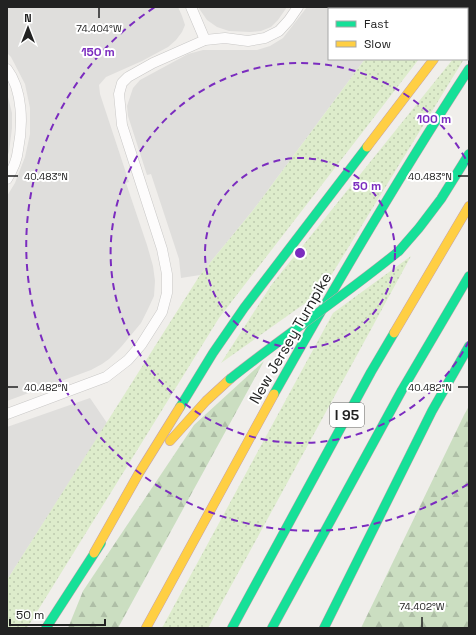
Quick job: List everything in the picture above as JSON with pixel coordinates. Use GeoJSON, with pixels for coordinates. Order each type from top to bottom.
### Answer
{"type":"FeatureCollection","features":[{"type":"Feature","properties":{"kind":"highway"},"geometry":{"type":"LineString","coordinates":[[94,553],[139,473],[213,353],[244,308],[433,60]]}},
{"type":"Feature","properties":{"kind":"highway","name":"New Jersey Turnpike"},"geometry":{"type":"LineString","coordinates":[[146,628],[304,340],[378,214],[469,69]]}},
{"type":"Feature","properties":{"kind":"highway"},"geometry":{"type":"LineString","coordinates":[[46,628],[162,452],[183,426],[206,401],[252,361],[374,272],[399,251],[441,199],[469,154]]}},
{"type":"Feature","properties":{"kind":"highway","name":"I 95"},"geometry":{"type":"LineString","coordinates":[[232,628],[371,372],[469,206]]}},
{"type":"Feature","properties":{"kind":"highway","name":"I 95"},"geometry":{"type":"LineString","coordinates":[[272,628],[402,390],[469,276]]}},
{"type":"Feature","properties":{"kind":"highway"},"geometry":{"type":"LineString","coordinates":[[324,628],[432,411],[469,346]]}},
{"type":"Feature","properties":{"kind":"street"},"geometry":{"type":"LineString","coordinates":[[191,7],[205,40]]}},
{"type":"Feature","properties":{"kind":"street"},"geometry":{"type":"LineString","coordinates":[[7,414],[106,378],[128,360],[141,345],[162,312],[167,293],[166,268],[162,249],[122,125],[119,94],[122,83],[128,77],[153,63],[205,40],[225,38],[248,41],[265,38],[279,32],[298,7]]}},
{"type":"Feature","properties":{"kind":"street"},"geometry":{"type":"LineString","coordinates":[[7,69],[17,91],[21,126],[18,152],[7,179]]}},
{"type":"Feature","properties":{"kind":"shaded area"},"geometry":{"type":"Polygon","coordinates":[[[7,7],[178,7],[185,25],[176,40],[168,47],[142,61],[106,77],[99,85],[100,94],[129,182],[126,183],[153,266],[155,281],[154,296],[148,309],[141,323],[121,347],[102,364],[91,370],[7,401],[7,196],[15,183],[25,157],[30,134],[30,108],[25,84],[11,57],[7,53],[7,7]]]}},
{"type":"Feature","properties":{"kind":"shaded area"},"geometry":{"type":"Polygon","coordinates":[[[198,7],[287,7],[271,27],[261,31],[250,32],[229,31],[217,27],[207,20],[198,7]]]}},
{"type":"Feature","properties":{"kind":"shaded area"},"geometry":{"type":"Polygon","coordinates":[[[307,7],[404,7],[328,8],[328,60],[364,60],[254,209],[200,275],[181,278],[179,259],[151,174],[147,175],[128,116],[127,106],[133,88],[140,80],[188,54],[203,50],[257,50],[270,46],[283,38],[307,7]]]}},
{"type":"Feature","properties":{"kind":"shaded area"},"geometry":{"type":"Polygon","coordinates":[[[7,93],[12,113],[12,128],[7,157],[7,93]]]}},
{"type":"Feature","properties":{"kind":"shaded area"},"geometry":{"type":"Polygon","coordinates":[[[90,398],[107,423],[7,580],[7,427],[90,398]]]}},
{"type":"Feature","properties":{"kind":"green space"},"geometry":{"type":"Polygon","coordinates":[[[404,7],[459,7],[458,8],[403,8],[404,7]]]}},
{"type":"Feature","properties":{"kind":"green space"},"geometry":{"type":"Polygon","coordinates":[[[364,60],[418,60],[219,318],[27,628],[7,628],[7,580],[200,275],[254,209],[364,60]]]}},
{"type":"Feature","properties":{"kind":"green space"},"geometry":{"type":"Polygon","coordinates":[[[452,60],[463,60],[321,292],[221,363],[272,284],[452,60]]]}},
{"type":"Feature","properties":{"kind":"green space"},"geometry":{"type":"Polygon","coordinates":[[[411,256],[208,628],[162,628],[333,313],[411,256]]]}},
{"type":"Feature","properties":{"kind":"green space"},"geometry":{"type":"Polygon","coordinates":[[[264,361],[118,628],[68,628],[83,591],[194,425],[264,361]]]}},
{"type":"Feature","properties":{"kind":"green space"},"geometry":{"type":"Polygon","coordinates":[[[469,406],[469,628],[361,628],[464,415],[469,406]]]}},
{"type":"Feature","properties":{"kind":"traffic: fast"},"geometry":{"type":"LineString","coordinates":[[274,394],[369,230],[469,69]]}},
{"type":"Feature","properties":{"kind":"traffic: fast"},"geometry":{"type":"LineString","coordinates":[[180,407],[213,353],[244,308],[367,147]]}},
{"type":"Feature","properties":{"kind":"traffic: fast"},"geometry":{"type":"LineString","coordinates":[[399,251],[441,199],[469,154]]}},
{"type":"Feature","properties":{"kind":"traffic: fast"},"geometry":{"type":"LineString","coordinates":[[230,379],[399,251]]}},
{"type":"Feature","properties":{"kind":"traffic: fast"},"geometry":{"type":"LineString","coordinates":[[272,628],[402,390],[469,276]]}},
{"type":"Feature","properties":{"kind":"traffic: fast"},"geometry":{"type":"LineString","coordinates":[[232,628],[371,372],[394,333]]}},
{"type":"Feature","properties":{"kind":"traffic: fast"},"geometry":{"type":"LineString","coordinates":[[324,628],[432,411],[469,346]]}},
{"type":"Feature","properties":{"kind":"traffic: fast"},"geometry":{"type":"LineString","coordinates":[[46,628],[101,543]]}},
{"type":"Feature","properties":{"kind":"traffic: slow"},"geometry":{"type":"LineString","coordinates":[[367,147],[433,60]]}},
{"type":"Feature","properties":{"kind":"traffic: slow"},"geometry":{"type":"LineString","coordinates":[[394,333],[469,206]]}},
{"type":"Feature","properties":{"kind":"traffic: slow"},"geometry":{"type":"LineString","coordinates":[[170,441],[206,401],[230,379]]}},
{"type":"Feature","properties":{"kind":"traffic: slow"},"geometry":{"type":"LineString","coordinates":[[146,628],[274,394]]}},
{"type":"Feature","properties":{"kind":"traffic: slow"},"geometry":{"type":"LineString","coordinates":[[94,553],[139,473],[180,407]]}}]}
